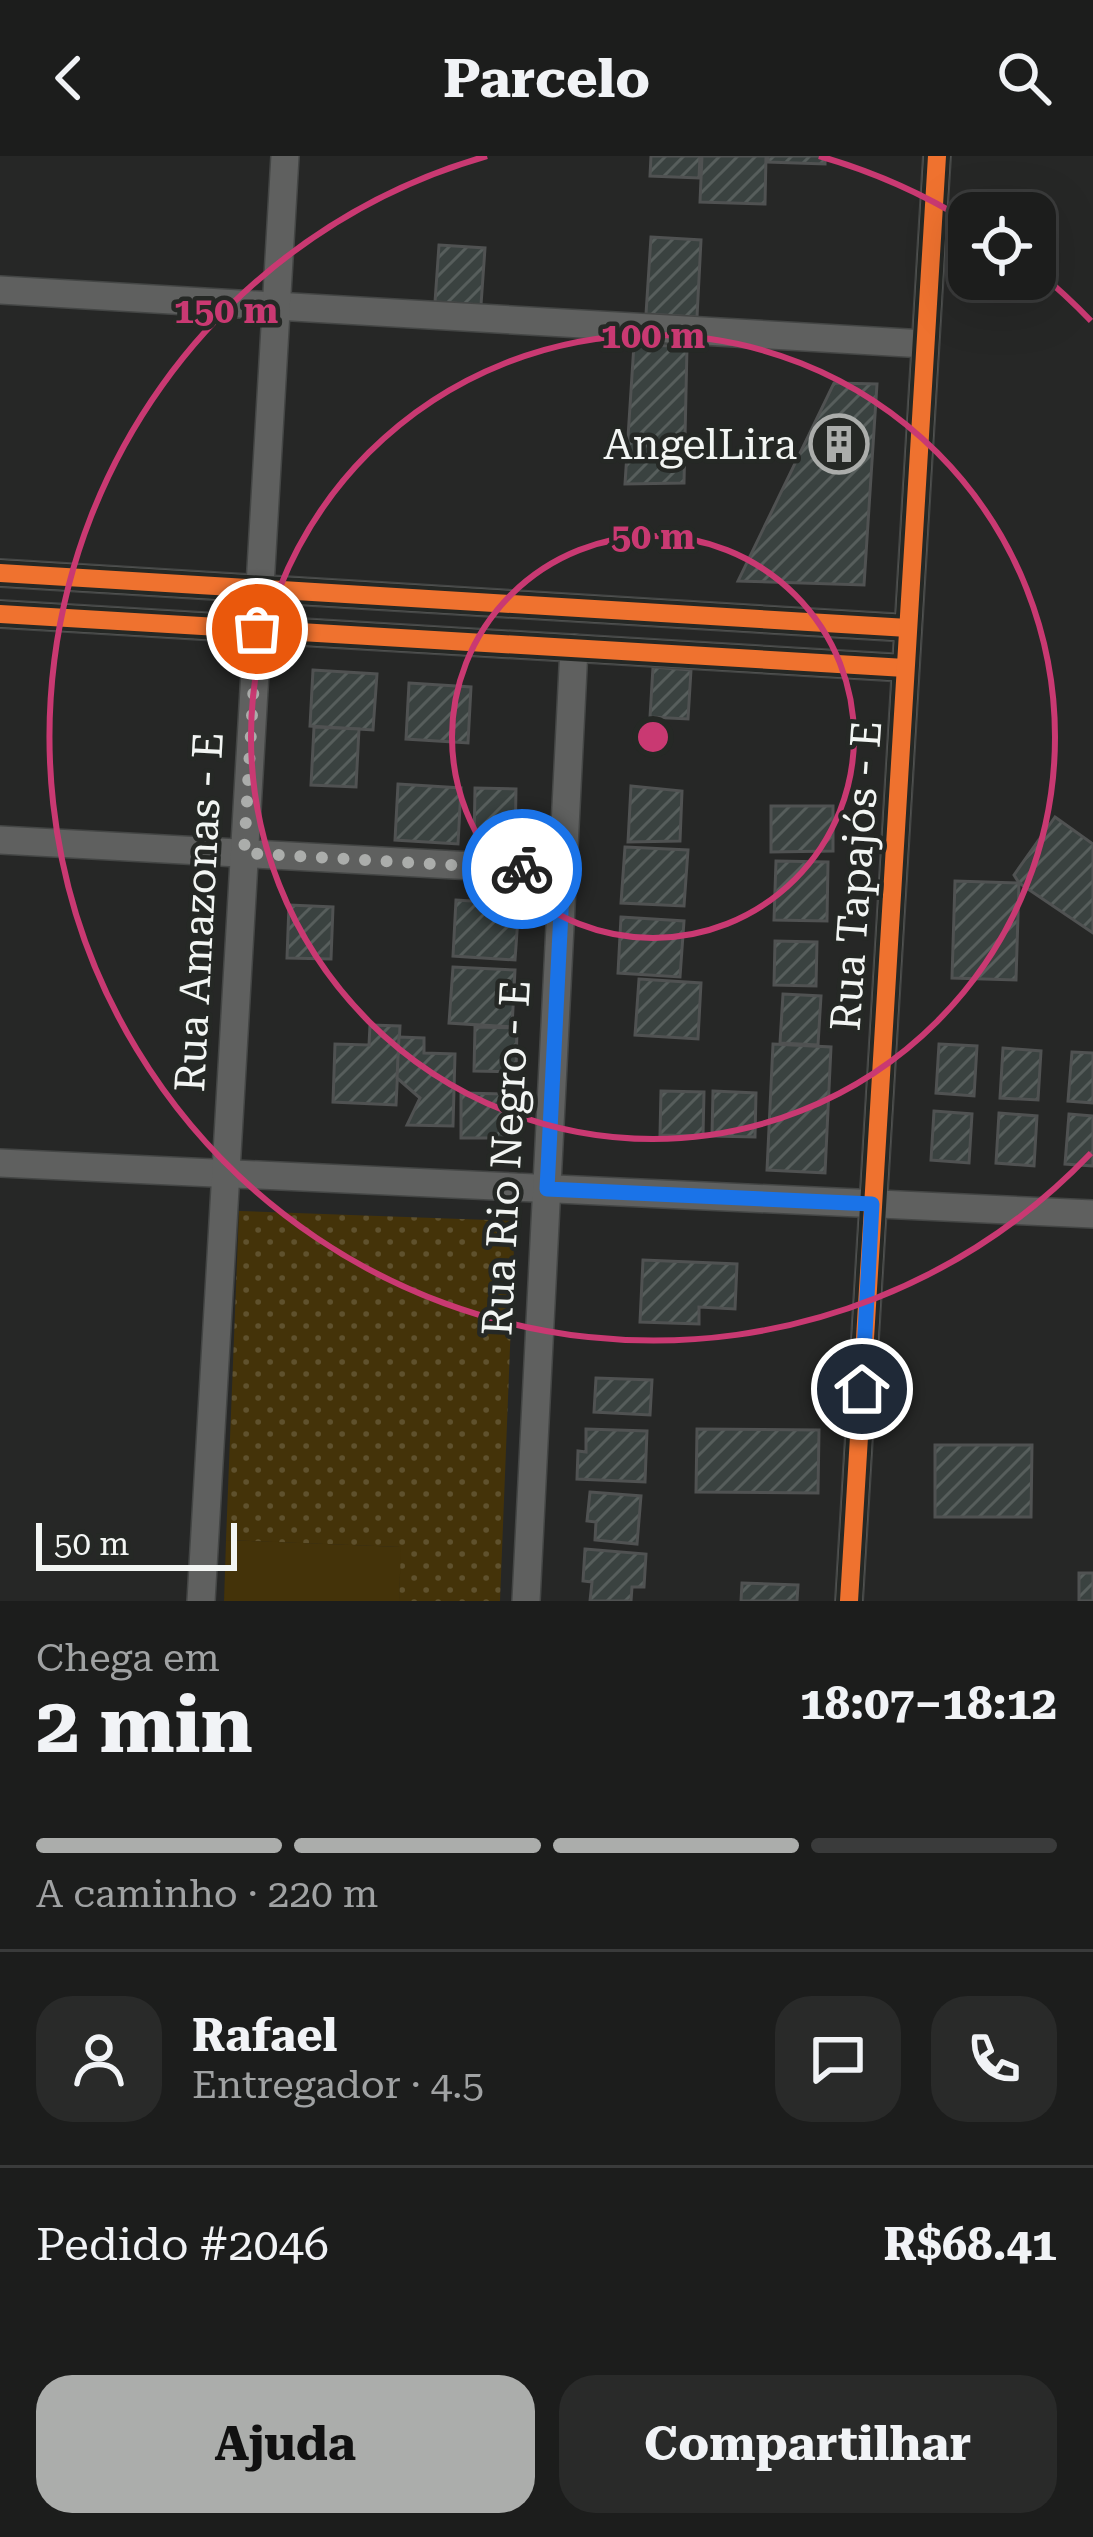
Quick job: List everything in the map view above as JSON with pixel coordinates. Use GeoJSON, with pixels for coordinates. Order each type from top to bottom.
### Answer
{"type":"FeatureCollection","features":[{"type":"Feature","properties":{"kind":"street","name":"Rua Amazonas - E"},"geometry":{"type":"LineString","coordinates":[[201,1601],[285,156]]}},
{"type":"Feature","properties":{"kind":"street","name":"Rua Tapajós - E"},"geometry":{"type":"LineString","coordinates":[[849,1601],[937,156]]}},
{"type":"Feature","properties":{"kind":"street"},"geometry":{"type":"LineString","coordinates":[[0,290],[925,344]]}},
{"type":"Feature","properties":{"kind":"street"},"geometry":{"type":"LineString","coordinates":[[0,573],[908,628]]}},
{"type":"Feature","properties":{"kind":"street"},"geometry":{"type":"LineString","coordinates":[[0,614],[905,668]]}},
{"type":"Feature","properties":{"kind":"street","name":"Rua Rio Negro - E"},"geometry":{"type":"LineString","coordinates":[[526,1601],[574,648]]}},
{"type":"Feature","properties":{"kind":"street"},"geometry":{"type":"LineString","coordinates":[[0,840],[563,872]]}},
{"type":"Feature","properties":{"kind":"street"},"geometry":{"type":"LineString","coordinates":[[0,1163],[1093,1214]]}},
{"type":"Feature","properties":{"kind":"shaded area"},"geometry":{"type":"Polygon","coordinates":[[[239,1211],[515,1221],[500,1601],[399,1601],[400,1547],[226,1540],[239,1211]]]}},
{"type":"Feature","properties":{"kind":"shaded area"},"geometry":{"type":"Polygon","coordinates":[[[226,1540],[401,1547],[399,1601],[224,1601],[226,1540]]]}},
{"type":"Feature","properties":{"kind":"building"},"geometry":{"type":"Polygon","coordinates":[[[651,156],[700,156],[699,178],[650,176],[651,156]]]}},
{"type":"Feature","properties":{"kind":"building"},"geometry":{"type":"Polygon","coordinates":[[[702,156],[766,156],[765,204],[700,202],[702,156]]]}},
{"type":"Feature","properties":{"kind":"building"},"geometry":{"type":"Polygon","coordinates":[[[768,156],[825,156],[825,164],[768,162],[768,156]]]}},
{"type":"Feature","properties":{"kind":"building"},"geometry":{"type":"Polygon","coordinates":[[[651,237],[701,240],[697,317],[646,314],[651,237]]]}},
{"type":"Feature","properties":{"kind":"building"},"geometry":{"type":"Polygon","coordinates":[[[439,245],[485,248],[481,305],[435,302],[439,245]]]}},
{"type":"Feature","properties":{"kind":"building"},"geometry":{"type":"Polygon","coordinates":[[[634,344],[687,347],[684,483],[625,484],[634,344]]]}},
{"type":"Feature","properties":{"kind":"building","name":"AngelLira"},"geometry":{"type":"Polygon","coordinates":[[[834,383],[877,384],[864,585],[738,581],[834,383]]]}},
{"type":"Feature","properties":{"kind":"building"},"geometry":{"type":"Polygon","coordinates":[[[653,667],[691,670],[688,719],[650,717],[653,667]]]}},
{"type":"Feature","properties":{"kind":"building"},"geometry":{"type":"Polygon","coordinates":[[[313,670],[377,674],[373,730],[310,726],[313,670]]]}},
{"type":"Feature","properties":{"kind":"building"},"geometry":{"type":"Polygon","coordinates":[[[409,683],[471,687],[468,743],[406,739],[409,683]]]}},
{"type":"Feature","properties":{"kind":"building"},"geometry":{"type":"Polygon","coordinates":[[[314,727],[359,729],[356,787],[311,785],[314,727]]]}},
{"type":"Feature","properties":{"kind":"building"},"geometry":{"type":"Polygon","coordinates":[[[398,784],[461,788],[458,844],[395,840],[398,784]]]}},
{"type":"Feature","properties":{"kind":"building"},"geometry":{"type":"Polygon","coordinates":[[[631,786],[682,791],[680,841],[628,842],[631,786]]]}},
{"type":"Feature","properties":{"kind":"building"},"geometry":{"type":"Polygon","coordinates":[[[475,788],[516,789],[515,845],[474,844],[475,788]]]}},
{"type":"Feature","properties":{"kind":"building"},"geometry":{"type":"Polygon","coordinates":[[[771,806],[833,806],[833,851],[771,852],[771,806]]]}},
{"type":"Feature","properties":{"kind":"building"},"geometry":{"type":"Polygon","coordinates":[[[1055,817],[1093,844],[1093,933],[1014,875],[1055,817]]]}},
{"type":"Feature","properties":{"kind":"building"},"geometry":{"type":"Polygon","coordinates":[[[625,847],[688,850],[684,906],[621,903],[625,847]]]}},
{"type":"Feature","properties":{"kind":"building"},"geometry":{"type":"Polygon","coordinates":[[[776,861],[828,862],[827,921],[774,920],[776,861]]]}},
{"type":"Feature","properties":{"kind":"building"},"geometry":{"type":"Polygon","coordinates":[[[955,881],[1019,883],[1016,980],[952,978],[955,881]]]}},
{"type":"Feature","properties":{"kind":"building"},"geometry":{"type":"Polygon","coordinates":[[[456,900],[519,904],[515,960],[453,956],[456,900]]]}},
{"type":"Feature","properties":{"kind":"building"},"geometry":{"type":"Polygon","coordinates":[[[289,905],[333,907],[331,959],[287,958],[289,905]]]}},
{"type":"Feature","properties":{"kind":"building"},"geometry":{"type":"Polygon","coordinates":[[[621,917],[684,921],[680,977],[618,973],[621,917]]]}},
{"type":"Feature","properties":{"kind":"building"},"geometry":{"type":"Polygon","coordinates":[[[775,941],[817,942],[816,986],[774,985],[775,941]]]}},
{"type":"Feature","properties":{"kind":"building"},"geometry":{"type":"Polygon","coordinates":[[[453,967],[515,970],[512,1027],[449,1023],[453,967]]]}},
{"type":"Feature","properties":{"kind":"building"},"geometry":{"type":"Polygon","coordinates":[[[639,979],[701,983],[698,1039],[635,1035],[639,979]]]}},
{"type":"Feature","properties":{"kind":"building"},"geometry":{"type":"Polygon","coordinates":[[[783,994],[821,996],[818,1045],[780,1043],[783,994]]]}},
{"type":"Feature","properties":{"kind":"building"},"geometry":{"type":"Polygon","coordinates":[[[370,1025],[400,1026],[396,1105],[333,1102],[335,1044],[369,1045],[370,1025]]]}},
{"type":"Feature","properties":{"kind":"building"},"geometry":{"type":"Polygon","coordinates":[[[475,1027],[517,1028],[516,1072],[474,1071],[475,1027]]]}},
{"type":"Feature","properties":{"kind":"building"},"geometry":{"type":"Polygon","coordinates":[[[399,1037],[424,1038],[424,1053],[455,1054],[453,1126],[407,1125],[420,1098],[397,1078],[399,1037]]]}},
{"type":"Feature","properties":{"kind":"building"},"geometry":{"type":"Polygon","coordinates":[[[773,1044],[831,1047],[825,1173],[767,1170],[773,1044]]]}},
{"type":"Feature","properties":{"kind":"building"},"geometry":{"type":"Polygon","coordinates":[[[939,1044],[977,1046],[974,1096],[936,1093],[939,1044]]]}},
{"type":"Feature","properties":{"kind":"building"},"geometry":{"type":"Polygon","coordinates":[[[1003,1048],[1041,1051],[1038,1100],[1000,1098],[1003,1048]]]}},
{"type":"Feature","properties":{"kind":"building"},"geometry":{"type":"Polygon","coordinates":[[[1072,1052],[1093,1053],[1093,1103],[1068,1101],[1072,1052]]]}},
{"type":"Feature","properties":{"kind":"building"},"geometry":{"type":"Polygon","coordinates":[[[661,1091],[704,1092],[703,1136],[660,1135],[661,1091]]]}},
{"type":"Feature","properties":{"kind":"building"},"geometry":{"type":"Polygon","coordinates":[[[713,1091],[756,1093],[755,1137],[712,1136],[713,1091]]]}},
{"type":"Feature","properties":{"kind":"building"},"geometry":{"type":"Polygon","coordinates":[[[461,1093],[504,1094],[503,1138],[461,1138],[461,1093]]]}},
{"type":"Feature","properties":{"kind":"building"},"geometry":{"type":"Polygon","coordinates":[[[934,1111],[972,1114],[969,1163],[931,1160],[934,1111]]]}},
{"type":"Feature","properties":{"kind":"building"},"geometry":{"type":"Polygon","coordinates":[[[999,1113],[1037,1116],[1034,1166],[996,1163],[999,1113]]]}},
{"type":"Feature","properties":{"kind":"building"},"geometry":{"type":"Polygon","coordinates":[[[1069,1114],[1093,1116],[1093,1166],[1065,1164],[1069,1114]]]}},
{"type":"Feature","properties":{"kind":"building"},"geometry":{"type":"Polygon","coordinates":[[[643,1260],[737,1264],[735,1309],[699,1307],[699,1324],[640,1322],[643,1260]]]}},
{"type":"Feature","properties":{"kind":"building"},"geometry":{"type":"Polygon","coordinates":[[[596,1378],[652,1380],[650,1415],[594,1412],[596,1378]]]}},
{"type":"Feature","properties":{"kind":"building"},"geometry":{"type":"Polygon","coordinates":[[[586,1429],[647,1431],[645,1482],[577,1479],[578,1451],[586,1452],[586,1429]]]}},
{"type":"Feature","properties":{"kind":"building"},"geometry":{"type":"Polygon","coordinates":[[[697,1429],[819,1430],[818,1493],[696,1492],[697,1429]]]}},
{"type":"Feature","properties":{"kind":"building"},"geometry":{"type":"Polygon","coordinates":[[[935,1445],[1032,1445],[1031,1517],[935,1517],[935,1445]]]}},
{"type":"Feature","properties":{"kind":"building"},"geometry":{"type":"Polygon","coordinates":[[[590,1492],[641,1496],[637,1544],[595,1540],[596,1522],[587,1521],[590,1492]]]}},
{"type":"Feature","properties":{"kind":"building"},"geometry":{"type":"Polygon","coordinates":[[[585,1549],[646,1554],[644,1587],[632,1587],[631,1601],[590,1601],[592,1582],[583,1581],[585,1549]]]}},
{"type":"Feature","properties":{"kind":"building"},"geometry":{"type":"Polygon","coordinates":[[[1079,1573],[1093,1573],[1093,1601],[1079,1601],[1079,1573]]]}},
{"type":"Feature","properties":{"kind":"building"},"geometry":{"type":"Polygon","coordinates":[[[742,1583],[798,1585],[797,1601],[741,1601],[742,1583]]]}},
{"type":"Feature","properties":{"kind":"cycle path"},"geometry":{"type":"LineString","coordinates":[[849,1601],[937,156]]}},
{"type":"Feature","properties":{"kind":"cycle path"},"geometry":{"type":"LineString","coordinates":[[0,573],[908,628]]}},
{"type":"Feature","properties":{"kind":"cycle path"},"geometry":{"type":"LineString","coordinates":[[0,614],[905,668]]}},
{"type":"Feature","properties":{"kind":"way so far"},"geometry":{"type":"LineString","coordinates":[[257,629],[244,853],[522,869]]}},
{"type":"Feature","properties":{"kind":"place","name":"AngelLira"},"geometry":{"type":"Point","coordinates":[839,444]}},
{"type":"Feature","properties":{"kind":"route"},"geometry":{"type":"LineString","coordinates":[[522,869],[563,872],[547,1189],[872,1204],[862,1389]]}}]}
